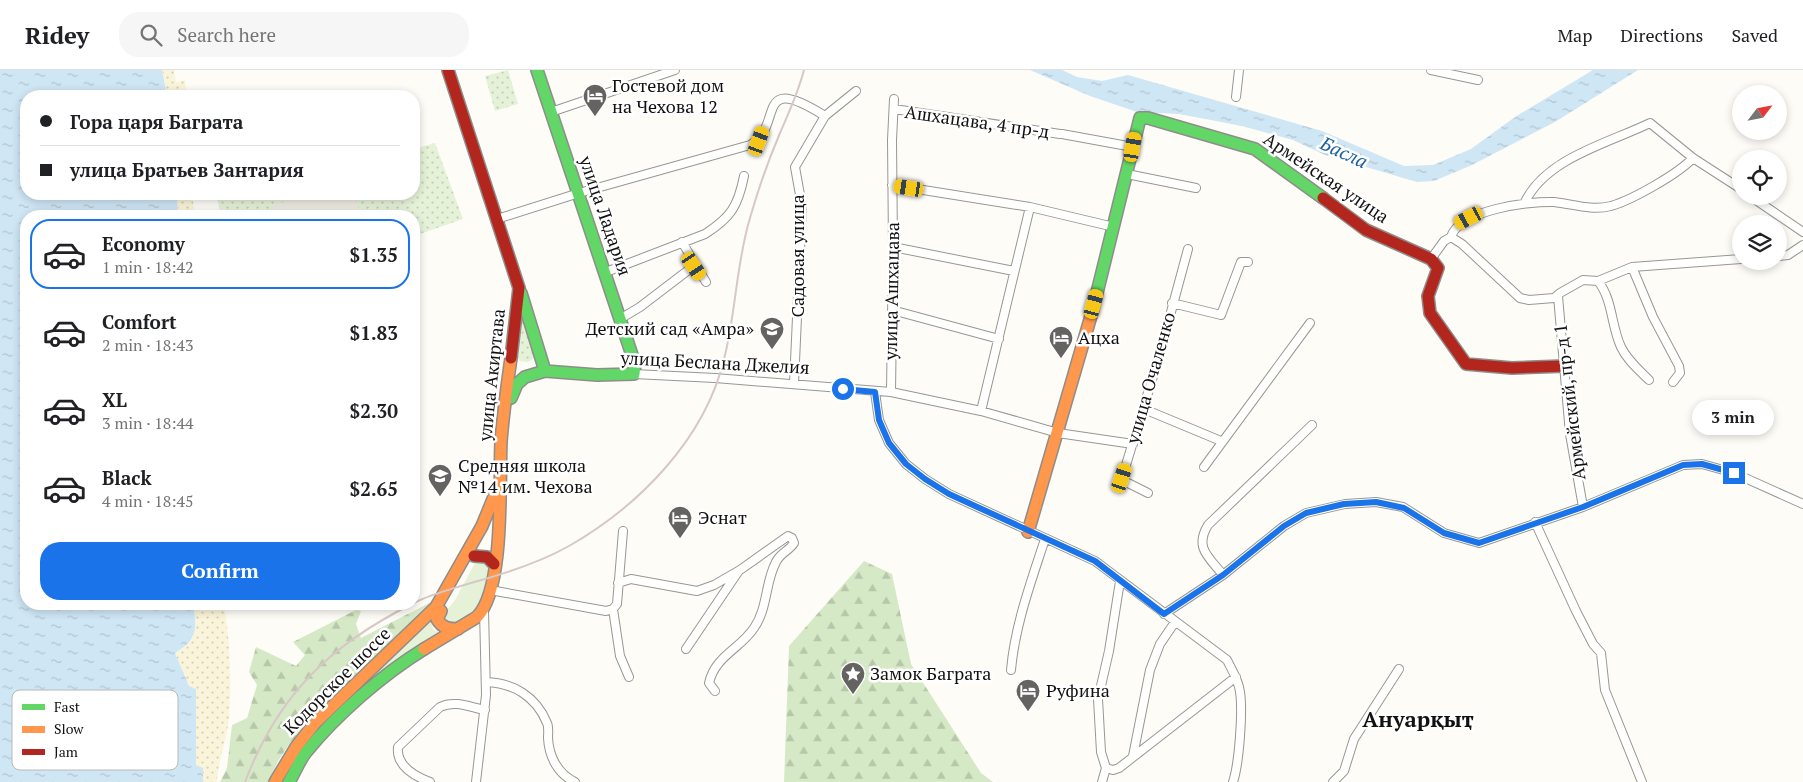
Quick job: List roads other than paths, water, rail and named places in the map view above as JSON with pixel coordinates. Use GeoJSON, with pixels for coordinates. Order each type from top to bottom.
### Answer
{"type":"FeatureCollection","features":[{"type":"Feature","properties":{"kind":"main road","name":"улица Акиртава"},"geometry":{"type":"LineString","coordinates":[[448,70],[519,288],[501,441],[500,523],[490,590],[484,610]]}},
{"type":"Feature","properties":{"kind":"main road","name":"улица Ладария"},"geometry":{"type":"LineString","coordinates":[[537,70],[606,272],[635,364],[634,374]]}},
{"type":"Feature","properties":{"kind":"main road","name":"Армейская улица"},"geometry":{"type":"LineString","coordinates":[[1133,147],[1140,118],[1148,118],[1255,149],[1366,230],[1431,260]]}},
{"type":"Feature","properties":{"kind":"main road"},"geometry":{"type":"LineString","coordinates":[[1028,532],[1058,433],[1114,228],[1133,147]]}},
{"type":"Feature","properties":{"kind":"main road"},"geometry":{"type":"LineString","coordinates":[[1431,260],[1438,268],[1428,293],[1427,304],[1430,313],[1466,364],[1512,368],[1565,366]]}},
{"type":"Feature","properties":{"kind":"main road"},"geometry":{"type":"LineString","coordinates":[[519,288],[546,371]]}},
{"type":"Feature","properties":{"kind":"main road","name":"улица Беслана Джелия"},"geometry":{"type":"LineString","coordinates":[[506,410],[517,384],[524,378],[546,371],[596,375],[634,374]]}},
{"type":"Feature","properties":{"kind":"main road","name":"Кодорское шоссе"},"geometry":{"type":"LineString","coordinates":[[275,782],[290,755],[315,723],[440,602],[485,519],[500,479]]}},
{"type":"Feature","properties":{"kind":"main road"},"geometry":{"type":"LineString","coordinates":[[408,634],[441,611],[456,594],[474,556],[485,519]]}},
{"type":"Feature","properties":{"kind":"main road"},"geometry":{"type":"LineString","coordinates":[[474,556],[481,555],[487,557],[494,564]]}},
{"type":"Feature","properties":{"kind":"main road","name":"Кодорское шоссе"},"geometry":{"type":"LineString","coordinates":[[289,782],[305,754],[331,724],[403,662],[477,618],[484,610]]}},
{"type":"Feature","properties":{"kind":"main road"},"geometry":{"type":"LineString","coordinates":[[441,611],[437,619],[439,625],[444,629],[458,630]]}},
{"type":"Feature","properties":{"kind":"street"},"geometry":{"type":"LineString","coordinates":[[551,112],[674,70]]}},
{"type":"Feature","properties":{"kind":"street"},"geometry":{"type":"LineString","coordinates":[[1236,97],[1240,70]]}},
{"type":"Feature","properties":{"kind":"street"},"geometry":{"type":"LineString","coordinates":[[1431,70],[1478,80]]}},
{"type":"Feature","properties":{"kind":"street","name":"Садовая улица"},"geometry":{"type":"LineString","coordinates":[[794,384],[802,206],[796,167],[809,141],[825,116],[856,90]]}},
{"type":"Feature","properties":{"kind":"street"},"geometry":{"type":"LineString","coordinates":[[497,219],[579,193],[750,145],[759,141],[774,104],[780,98],[789,97],[806,104],[825,116]]}},
{"type":"Feature","properties":{"kind":"street","name":"улица Ашхацава"},"geometry":{"type":"LineString","coordinates":[[891,392],[892,140],[894,99]]}},
{"type":"Feature","properties":{"kind":"street","name":"Ашхацава, 4 пр-д"},"geometry":{"type":"LineString","coordinates":[[894,109],[1061,134],[1133,147]]}},
{"type":"Feature","properties":{"kind":"street"},"geometry":{"type":"LineString","coordinates":[[1525,202],[1537,182],[1558,165],[1650,123],[1693,158],[1732,183]]}},
{"type":"Feature","properties":{"kind":"street"},"geometry":{"type":"LineString","coordinates":[[1431,260],[1444,241],[1451,237],[1453,230],[1469,218],[1525,202],[1554,202],[1597,208],[1612,206],[1682,170],[1693,158]]}},
{"type":"Feature","properties":{"kind":"street"},"geometry":{"type":"LineString","coordinates":[[1127,174],[1196,188]]}},
{"type":"Feature","properties":{"kind":"street"},"geometry":{"type":"LineString","coordinates":[[606,272],[704,234],[731,214],[736,205],[744,176]]}},
{"type":"Feature","properties":{"kind":"street"},"geometry":{"type":"LineString","coordinates":[[892,185],[1030,207],[1114,228]]}},
{"type":"Feature","properties":{"kind":"street"},"geometry":{"type":"LineString","coordinates":[[1763,205],[1803,232]]}},
{"type":"Feature","properties":{"kind":"street"},"geometry":{"type":"LineString","coordinates":[[981,411],[1030,207]]}},
{"type":"Feature","properties":{"kind":"street"},"geometry":{"type":"LineString","coordinates":[[1451,237],[1462,244],[1520,298],[1538,300],[1558,296],[1583,280],[1598,281],[1632,267],[1732,260]]}},
{"type":"Feature","properties":{"kind":"street"},"geometry":{"type":"LineString","coordinates":[[682,242],[694,266],[706,282]]}},
{"type":"Feature","properties":{"kind":"street"},"geometry":{"type":"LineString","coordinates":[[1787,256],[1803,245]]}},
{"type":"Feature","properties":{"kind":"street"},"geometry":{"type":"LineString","coordinates":[[893,248],[1014,272]]}},
{"type":"Feature","properties":{"kind":"street","name":"улица Очаленко"},"geometry":{"type":"LineString","coordinates":[[1148,493],[1124,481],[1122,478],[1144,409],[1188,249]]}},
{"type":"Feature","properties":{"kind":"street"},"geometry":{"type":"LineString","coordinates":[[1172,303],[1221,315],[1241,262],[1248,262]]}},
{"type":"Feature","properties":{"kind":"street"},"geometry":{"type":"LineString","coordinates":[[620,319],[640,307],[694,266]]}},
{"type":"Feature","properties":{"kind":"street"},"geometry":{"type":"LineString","coordinates":[[1632,267],[1653,318],[1680,366],[1680,373],[1674,382]]}},
{"type":"Feature","properties":{"kind":"street"},"geometry":{"type":"LineString","coordinates":[[1598,281],[1605,290],[1621,347],[1629,360],[1649,380]]}},
{"type":"Feature","properties":{"kind":"street","name":"Армейский, пр-д 1"},"geometry":{"type":"LineString","coordinates":[[1558,296],[1570,434],[1583,507]]}},
{"type":"Feature","properties":{"kind":"street"},"geometry":{"type":"LineString","coordinates":[[892,310],[999,339]]}},
{"type":"Feature","properties":{"kind":"street"},"geometry":{"type":"LineString","coordinates":[[1204,467],[1221,441],[1310,324]]}},
{"type":"Feature","properties":{"kind":"street","name":"улица Беслана Джелия"},"geometry":{"type":"LineString","coordinates":[[634,374],[891,392],[981,411],[1058,433],[1133,444]]}},
{"type":"Feature","properties":{"kind":"street"},"geometry":{"type":"LineString","coordinates":[[875,392],[879,420],[889,443],[906,464],[949,494],[1028,532],[1095,561],[1227,660],[1236,677],[1240,692],[1238,769],[1233,782]]}},
{"type":"Feature","properties":{"kind":"street"},"geometry":{"type":"LineString","coordinates":[[1144,409],[1221,441]]}},
{"type":"Feature","properties":{"kind":"street"},"geometry":{"type":"LineString","coordinates":[[1223,575],[1203,550],[1201,542],[1205,530],[1312,425]]}},
{"type":"Feature","properties":{"kind":"street"},"geometry":{"type":"LineString","coordinates":[[1164,614],[1223,575],[1298,517],[1306,513],[1344,504],[1376,502],[1404,508],[1444,533],[1479,543],[1535,522],[1583,507],[1637,486],[1663,472],[1683,465],[1702,464],[1734,473],[1803,504]]}},
{"type":"Feature","properties":{"kind":"street"},"geometry":{"type":"LineString","coordinates":[[1535,522],[1576,611],[1593,644],[1601,653],[1605,690],[1642,782]]}},
{"type":"Feature","properties":{"kind":"street"},"geometry":{"type":"LineString","coordinates":[[490,590],[606,611],[613,609],[617,604],[623,531]]}},
{"type":"Feature","properties":{"kind":"street"},"geometry":{"type":"LineString","coordinates":[[618,583],[631,579],[697,591],[714,586],[740,570],[778,542],[788,536],[792,538],[794,543],[791,548],[776,560],[761,614],[754,628],[717,662],[711,673],[709,682],[714,691]]}},
{"type":"Feature","properties":{"kind":"street"},"geometry":{"type":"LineString","coordinates":[[1012,670],[1013,648],[1023,608],[1045,539]]}},
{"type":"Feature","properties":{"kind":"street"},"geometry":{"type":"LineString","coordinates":[[686,649],[740,570]]}},
{"type":"Feature","properties":{"kind":"street"},"geometry":{"type":"LineString","coordinates":[[1102,782],[1106,768],[1101,752],[1098,699],[1109,651],[1120,581]]}},
{"type":"Feature","properties":{"kind":"street"},"geometry":{"type":"LineString","coordinates":[[613,609],[620,656],[629,677]]}},
{"type":"Feature","properties":{"kind":"street","name":"улица Акиртава"},"geometry":{"type":"LineString","coordinates":[[476,782],[485,710],[484,610]]}},
{"type":"Feature","properties":{"kind":"street"},"geometry":{"type":"LineString","coordinates":[[1133,756],[1150,670],[1160,644],[1175,622]]}},
{"type":"Feature","properties":{"kind":"street"},"geometry":{"type":"LineString","coordinates":[[1333,782],[1344,771],[1354,739],[1400,669]]}},
{"type":"Feature","properties":{"kind":"street"},"geometry":{"type":"LineString","coordinates":[[1106,768],[1113,770],[1119,768],[1236,677]]}},
{"type":"Feature","properties":{"kind":"street"},"geometry":{"type":"LineString","coordinates":[[486,682],[500,683],[517,688],[534,704],[548,724],[550,753],[565,777],[575,782]]}},
{"type":"Feature","properties":{"kind":"street"},"geometry":{"type":"LineString","coordinates":[[430,782],[414,776],[406,768],[397,754],[398,747],[440,707],[448,703],[485,710]]}},
{"type":"Feature","properties":{"kind":"water"},"geometry":{"type":"Polygon","coordinates":[[[0,70],[162,70],[166,90],[20,90],[20,200],[177,200],[178,210],[20,210],[20,610],[194,610],[195,627],[192,638],[183,648],[175,653],[189,686],[196,689],[196,765],[203,768],[203,782],[0,782],[0,70]]]}},
{"type":"Feature","properties":{"kind":"water","name":"Басла"},"geometry":{"type":"Polygon","coordinates":[[[1030,70],[1062,70],[1077,77],[1102,81],[1128,75],[1322,131],[1404,166],[1433,165],[1471,149],[1515,117],[1593,70],[1638,70],[1555,122],[1472,165],[1434,181],[1417,182],[1325,155],[1293,140],[1242,126],[1179,114],[1137,112],[1090,96],[1030,70]]]}},
{"type":"Feature","properties":{"kind":"railway"},"geometry":{"type":"LineString","coordinates":[[420,600],[521,568],[569,546],[595,530],[644,490],[666,468],[685,443],[702,416],[715,388],[728,342],[745,235],[767,165],[796,95],[804,70]]}},
{"type":"Feature","properties":{"kind":"railway"},"geometry":{"type":"LineString","coordinates":[[245,782],[258,751],[273,723],[310,676],[332,655],[356,637],[401,610]]}},
{"type":"Feature","properties":{"kind":"place","name":"Гостевой дом на Чехова 12"},"geometry":{"type":"Point","coordinates":[595,117]}},
{"type":"Feature","properties":{"kind":"place","name":"Детский сад «Амра»"},"geometry":{"type":"Point","coordinates":[772,350]}},
{"type":"Feature","properties":{"kind":"place","name":"Ацха"},"geometry":{"type":"Point","coordinates":[1061,359]}},
{"type":"Feature","properties":{"kind":"place","name":"Средняя школа №14 им. Чехова"},"geometry":{"type":"Point","coordinates":[440,497]}},
{"type":"Feature","properties":{"kind":"place","name":"Эснат"},"geometry":{"type":"Point","coordinates":[680,539]}},
{"type":"Feature","properties":{"kind":"place","name":"Замок Баграта"},"geometry":{"type":"Point","coordinates":[853,695]}},
{"type":"Feature","properties":{"kind":"place","name":"Руфина"},"geometry":{"type":"Point","coordinates":[1028,712]}},
{"type":"Feature","properties":{"kind":"district","name":"Ануарқыҭ"},"geometry":{"type":"Point","coordinates":[1418,719]}}]}
